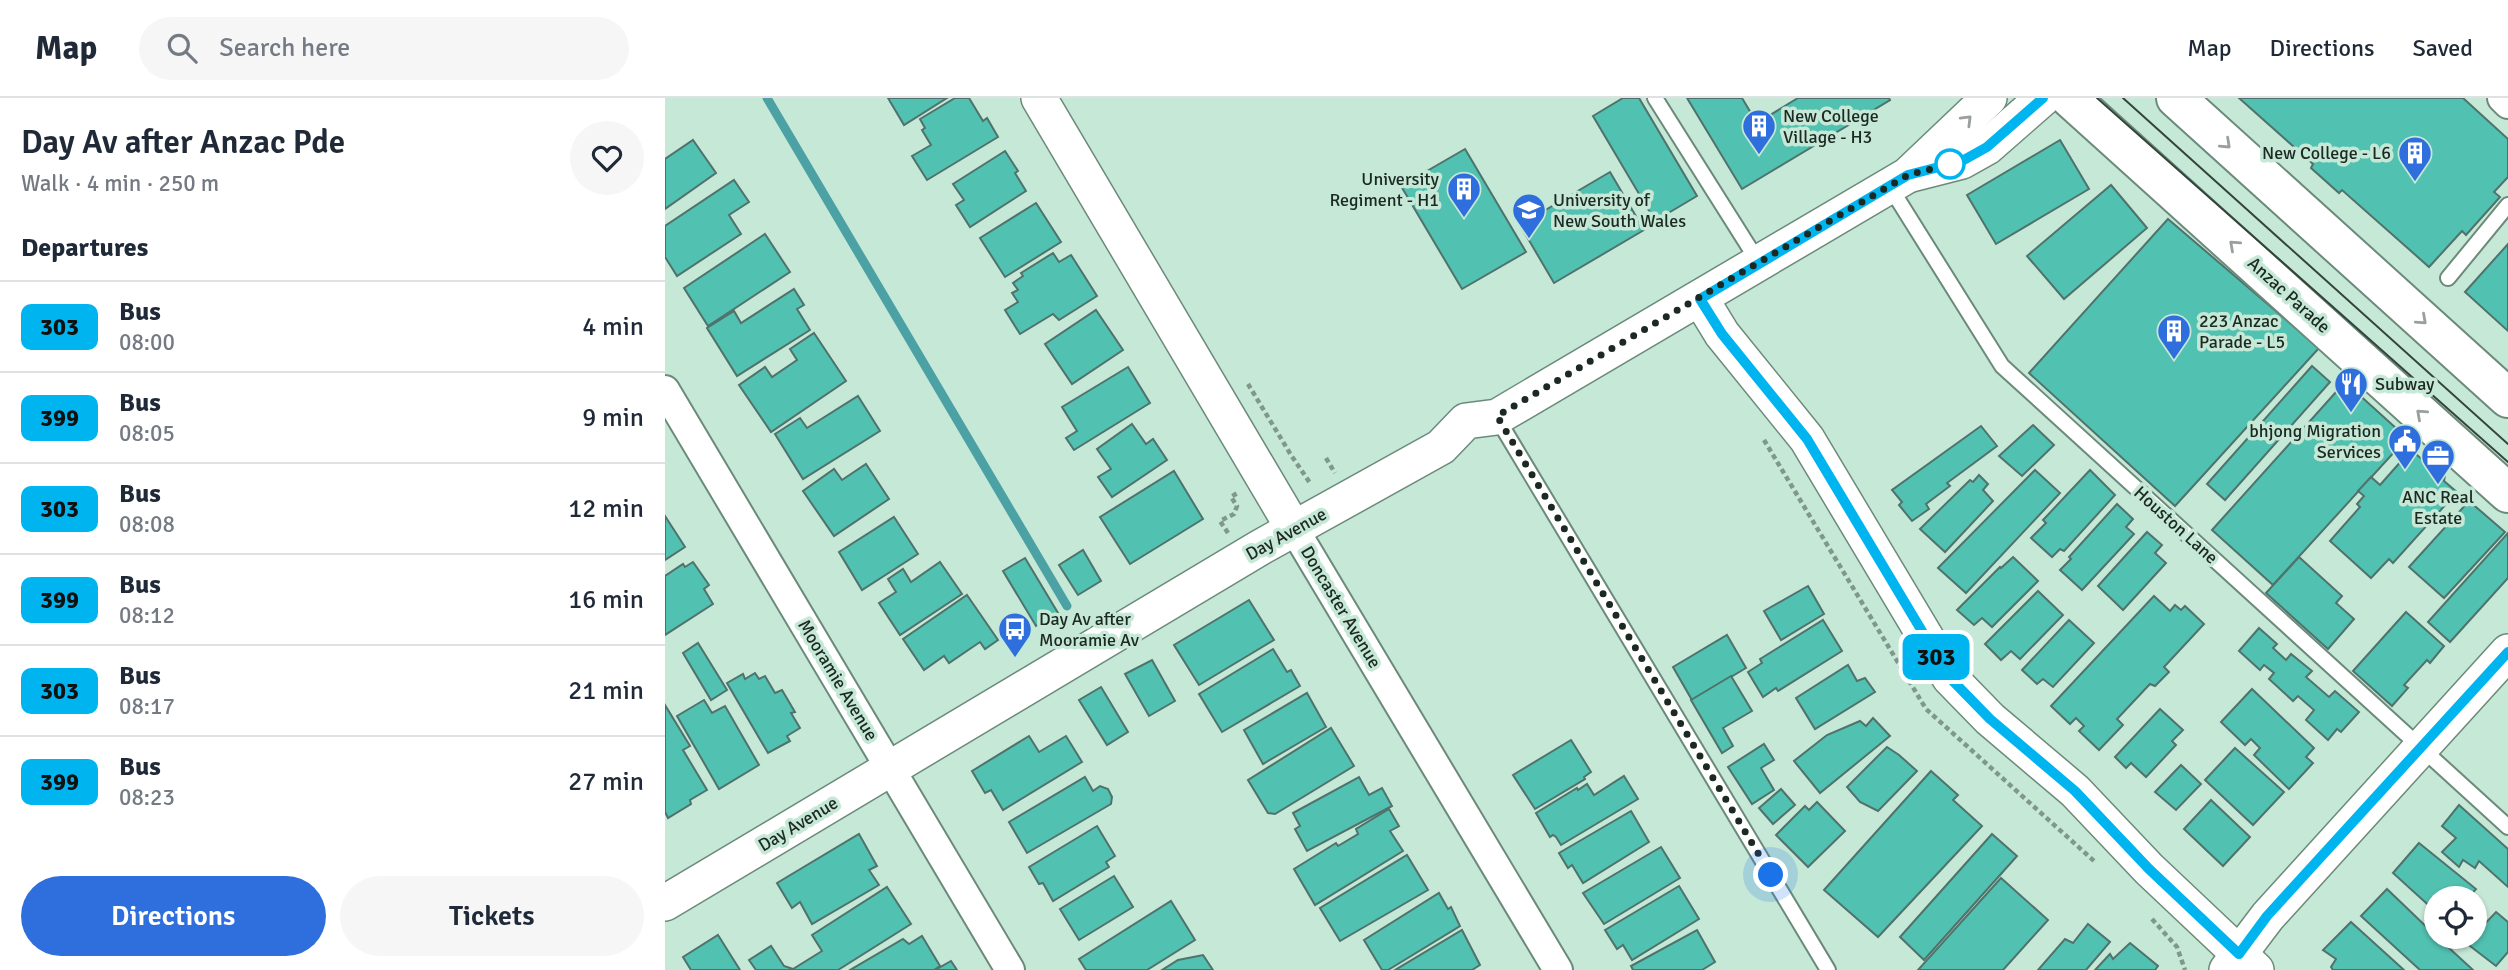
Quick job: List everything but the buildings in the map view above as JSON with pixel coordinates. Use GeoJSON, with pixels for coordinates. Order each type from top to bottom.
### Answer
{"type":"FeatureCollection","features":[{"type":"Feature","properties":{"kind":"main road","name":"Anzac Parade"},"geometry":{"type":"LineString","coordinates":[[2070,98],[2508,493]]}},
{"type":"Feature","properties":{"kind":"main road"},"geometry":{"type":"LineString","coordinates":[[2176,98],[2508,398]]}},
{"type":"Feature","properties":{"kind":"street","name":"Doncaster Avenue"},"geometry":{"type":"LineString","coordinates":[[1039,98],[1558,970]]}},
{"type":"Feature","properties":{"kind":"street","name":"Day Avenue"},"geometry":{"type":"LineString","coordinates":[[665,903],[1294,529],[1441,447],[1466,421],[1497,416],[1899,180],[1962,126],[1989,98]]}},
{"type":"Feature","properties":{"kind":"street","name":"Day Avenue"},"geometry":{"type":"LineString","coordinates":[[1899,180],[1962,161],[1987,147],[2043,98]]}},
{"type":"Feature","properties":{"kind":"street"},"geometry":{"type":"LineString","coordinates":[[2502,98],[2508,104]]}},
{"type":"Feature","properties":{"kind":"street"},"geometry":{"type":"LineString","coordinates":[[1700,299],[1722,334],[1807,439],[1950,678],[1990,719],[2075,791],[2241,965],[2267,916],[2508,652]]}},
{"type":"Feature","properties":{"kind":"street","name":"Mooramie Avenue"},"geometry":{"type":"LineString","coordinates":[[665,390],[1010,970]]}},
{"type":"Feature","properties":{"kind":"lane"},"geometry":{"type":"LineString","coordinates":[[1655,98],[1760,264]]}},
{"type":"Feature","properties":{"kind":"lane","name":"Houston Lane"},"geometry":{"type":"LineString","coordinates":[[1899,180],[2003,366],[2508,827]]}},
{"type":"Feature","properties":{"kind":"lane"},"geometry":{"type":"LineString","coordinates":[[2448,278],[2508,205]]}},
{"type":"Feature","properties":{"kind":"lane"},"geometry":{"type":"LineString","coordinates":[[1497,416],[1828,970]]}},
{"type":"Feature","properties":{"kind":"path"},"geometry":{"type":"LineString","coordinates":[[1327,458],[1337,476]]}},
{"type":"Feature","properties":{"kind":"path"},"geometry":{"type":"LineString","coordinates":[[1220,521],[1234,514],[1237,506],[1231,497],[1238,493]]}},
{"type":"Feature","properties":{"kind":"waterway"},"geometry":{"type":"LineString","coordinates":[[767,98],[1067,606]]}},
{"type":"Feature","properties":{"kind":"tram line"},"geometry":{"type":"LineString","coordinates":[[2097,98],[2508,462]]}},
{"type":"Feature","properties":{"kind":"tram line"},"geometry":{"type":"LineString","coordinates":[[2123,98],[2508,444]]}},
{"type":"Feature","properties":{"kind":"bus line","name":"303"},"geometry":{"type":"LineString","coordinates":[[2043,98],[1987,147],[1962,161],[1908,175],[1700,299],[1722,334],[1807,439],[1950,678],[1990,719],[2075,791],[2149,869],[2239,954],[2267,916],[2508,652]]}},
{"type":"Feature","properties":{"kind":"place","name":"New College Village - H3"},"geometry":{"type":"Point","coordinates":[1759,156]}},
{"type":"Feature","properties":{"kind":"place","name":"New College - L6"},"geometry":{"type":"Point","coordinates":[2415,183]}},
{"type":"Feature","properties":{"kind":"place","name":"University Regiment - H1"},"geometry":{"type":"Point","coordinates":[1464,219]}},
{"type":"Feature","properties":{"kind":"place","name":"University of New South Wales"},"geometry":{"type":"Point","coordinates":[1529,240]}},
{"type":"Feature","properties":{"kind":"place","name":"223 Anzac Parade - L5"},"geometry":{"type":"Point","coordinates":[2174,361]}},
{"type":"Feature","properties":{"kind":"place","name":"Subway"},"geometry":{"type":"Point","coordinates":[2351,414]}},
{"type":"Feature","properties":{"kind":"place","name":"bhjong Migration Services"},"geometry":{"type":"Point","coordinates":[2405,471]}},
{"type":"Feature","properties":{"kind":"place","name":"ANC Real Estate"},"geometry":{"type":"Point","coordinates":[2438,486]}},
{"type":"Feature","properties":{"kind":"place","name":"Day Av after Mooramie Av"},"geometry":{"type":"Point","coordinates":[1015,659]}},
{"type":"Feature","properties":{"kind":"route"},"geometry":{"type":"LineString","coordinates":[[1771,875],[1497,416],[1908,175],[1950,164]]}}]}
